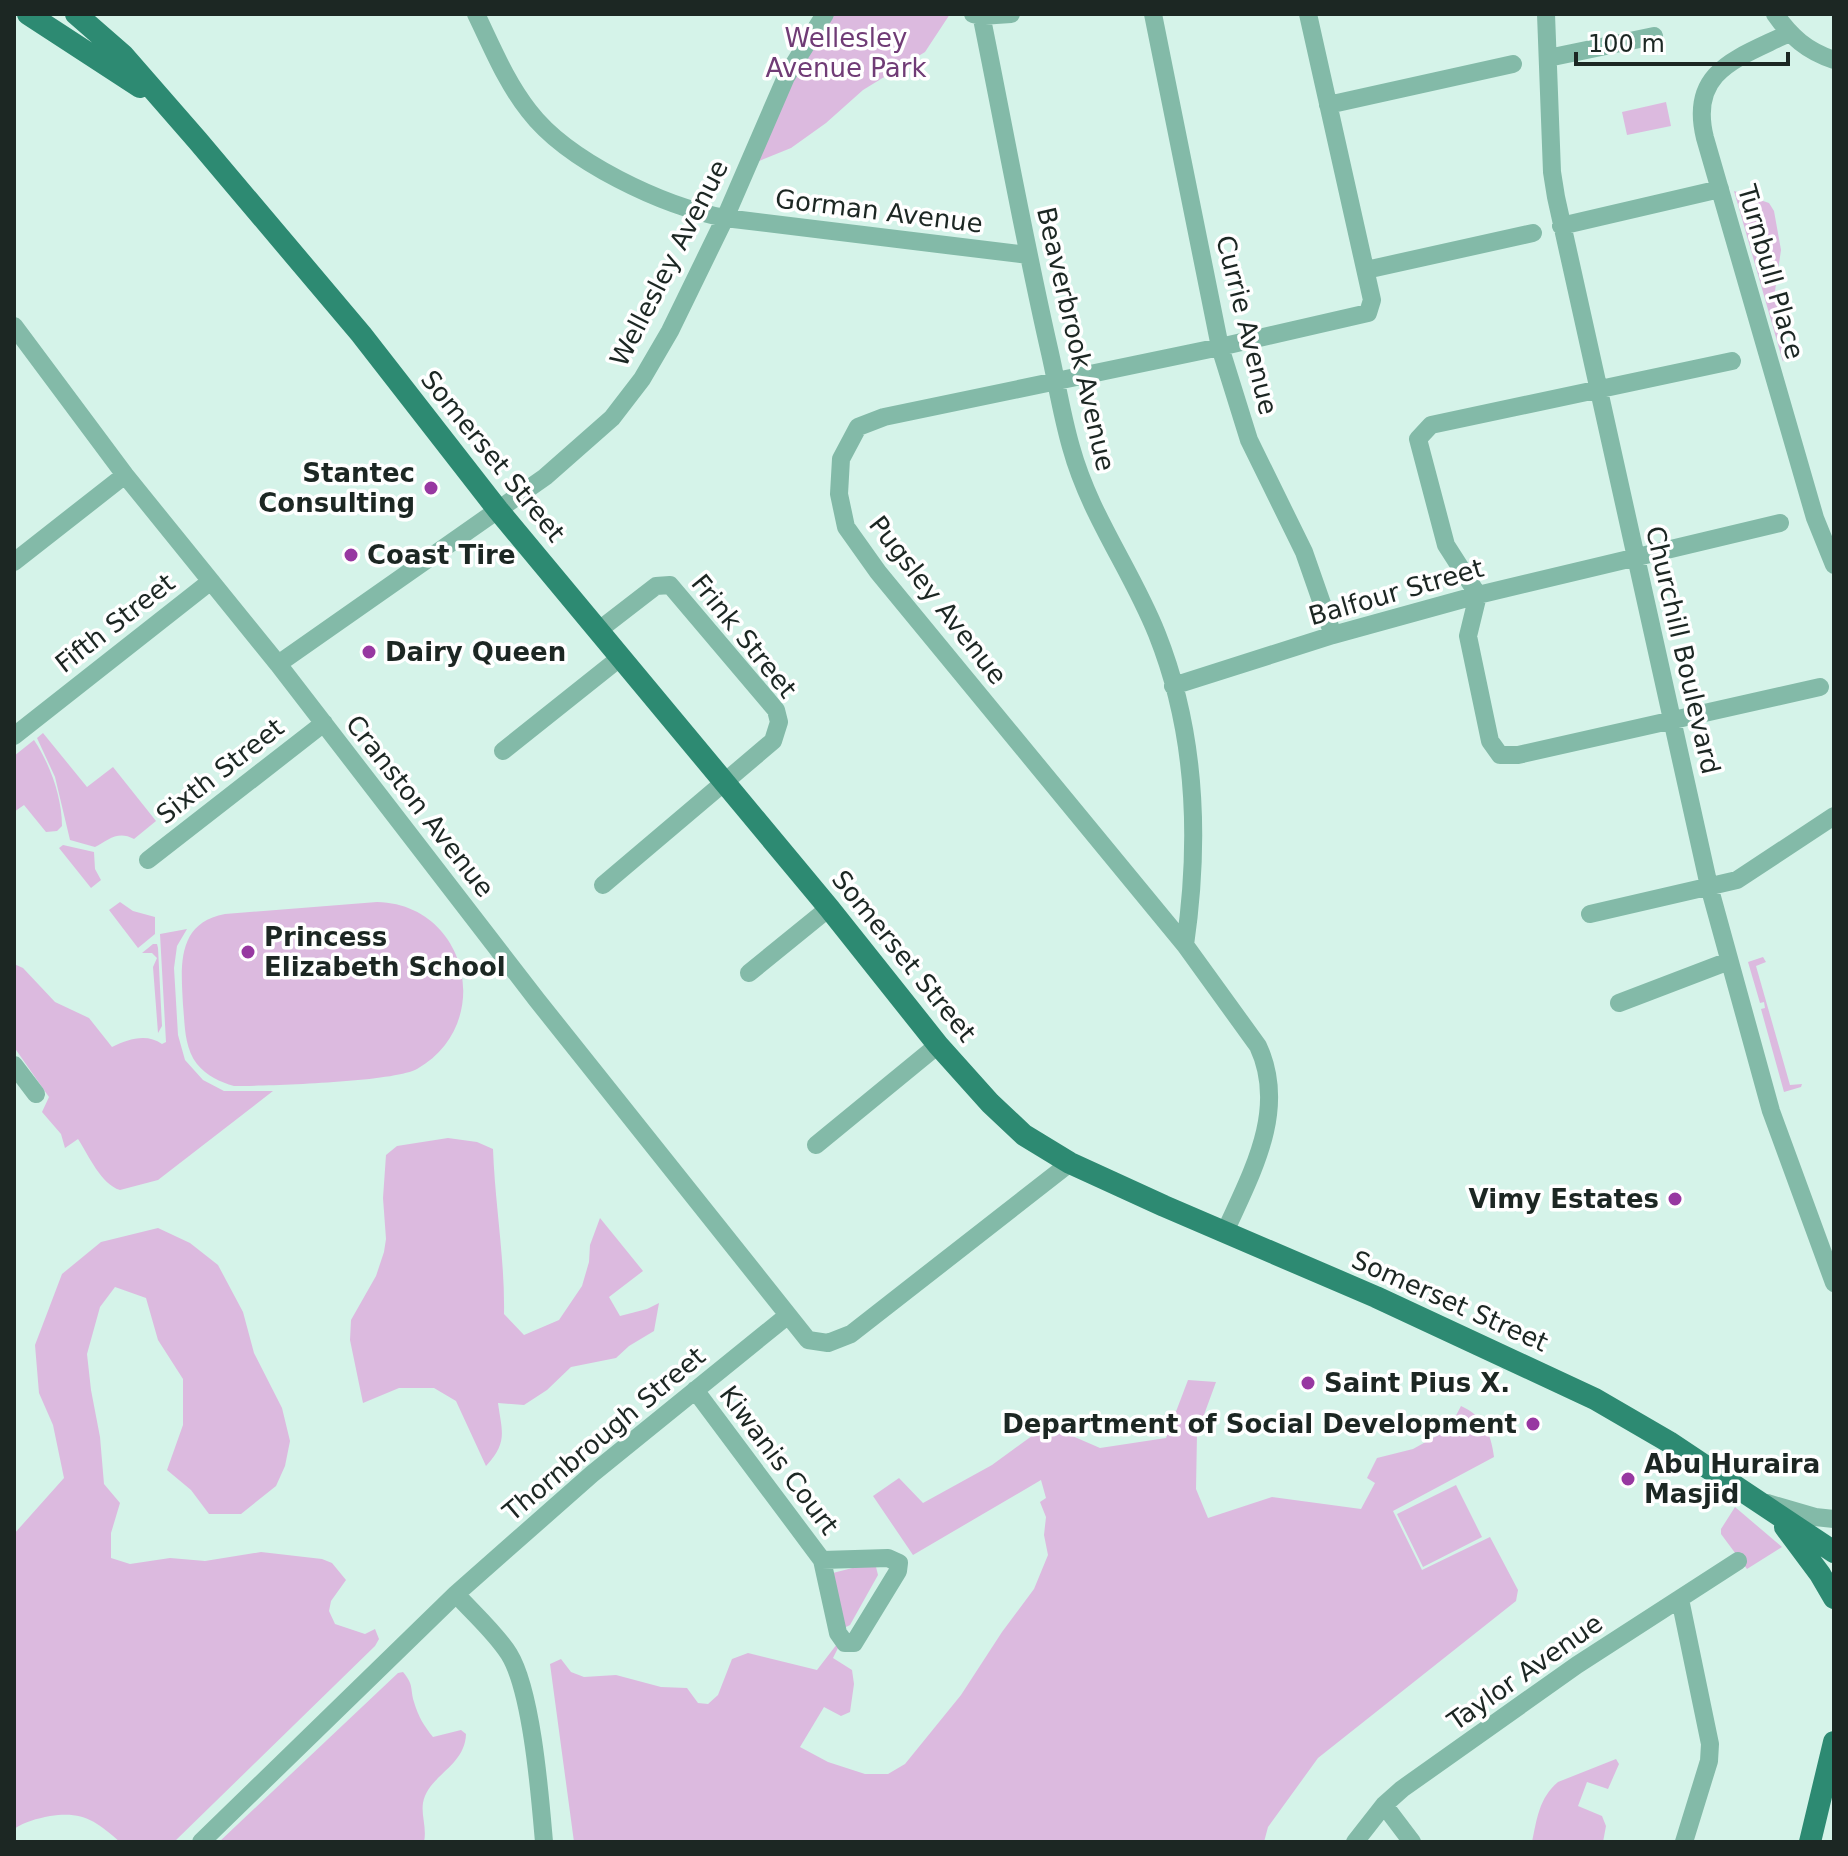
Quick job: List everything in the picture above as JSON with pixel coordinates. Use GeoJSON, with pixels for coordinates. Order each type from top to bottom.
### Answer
{"type":"FeatureCollection","features":[{"type":"Feature","properties":{"kind":"main road","name":"Somerset Street"},"geometry":{"type":"LineString","coordinates":[[28,14],[164,104]]}},
{"type":"Feature","properties":{"kind":"main road","name":"Somerset Street"},"geometry":{"type":"LineString","coordinates":[[76,14],[123,55],[361,334],[498,510],[829,908],[938,1045],[1006,1119],[1044,1149],[1070,1163],[1420,1317],[1595,1399],[1639,1423],[1834,1552]]}},
{"type":"Feature","properties":{"kind":"main road"},"geometry":{"type":"LineString","coordinates":[[1775,1513],[1834,1598]]}},
{"type":"Feature","properties":{"kind":"main road"},"geometry":{"type":"LineString","coordinates":[[1810,1842],[1834,1742]]}},
{"type":"Feature","properties":{"kind":"street","name":"Gorman Avenue"},"geometry":{"type":"LineString","coordinates":[[476,14],[515,91],[549,133],[587,160],[658,198],[689,210],[725,218],[1028,255]]}},
{"type":"Feature","properties":{"kind":"street","name":"Wellesley Avenue"},"geometry":{"type":"LineString","coordinates":[[278,664],[573,455],[630,397],[670,331],[725,218],[786,77],[825,14]]}},
{"type":"Feature","properties":{"kind":"street"},"geometry":{"type":"LineString","coordinates":[[978,15],[1011,14]]}},
{"type":"Feature","properties":{"kind":"street","name":"Currie Avenue"},"geometry":{"type":"LineString","coordinates":[[1153,14],[1220,347],[1249,440],[1304,552],[1333,635]]}},
{"type":"Feature","properties":{"kind":"street"},"geometry":{"type":"LineString","coordinates":[[1308,14],[1366,270],[1533,233]]}},
{"type":"Feature","properties":{"kind":"street","name":"Churchill Boulevard"},"geometry":{"type":"LineString","coordinates":[[1546,14],[1552,172],[1561,226],[1709,886],[1771,1111],[1834,1283]]}},
{"type":"Feature","properties":{"kind":"street"},"geometry":{"type":"LineString","coordinates":[[1775,14],[1804,46],[1834,60]]}},
{"type":"Feature","properties":{"kind":"street","name":"Beaverbrook Avenue"},"geometry":{"type":"LineString","coordinates":[[978,15],[1063,418],[1078,471],[1098,521],[1157,635],[1173,686],[1189,762],[1193,824],[1192,897],[1185,945]]}},
{"type":"Feature","properties":{"kind":"street","name":"Turnbull Place"},"geometry":{"type":"LineString","coordinates":[[1789,33],[1721,69],[1703,92],[1701,120],[1815,518],[1834,565]]}},
{"type":"Feature","properties":{"kind":"street"},"geometry":{"type":"LineString","coordinates":[[1548,58],[1654,36]]}},
{"type":"Feature","properties":{"kind":"street"},"geometry":{"type":"LineString","coordinates":[[1328,105],[1513,64]]}},
{"type":"Feature","properties":{"kind":"street"},"geometry":{"type":"LineString","coordinates":[[1561,226],[1720,189]]}},
{"type":"Feature","properties":{"kind":"street","name":"Pugsley Avenue"},"geometry":{"type":"LineString","coordinates":[[1225,1232],[1264,1138],[1270,1100],[1265,1061],[1258,1046],[1185,945],[878,572],[846,527],[839,494],[841,459],[858,427],[884,417],[1360,316],[1371,310],[1373,303],[1366,270]]}},
{"type":"Feature","properties":{"kind":"street","name":"Cranston Avenue"},"geometry":{"type":"LineString","coordinates":[[14,326],[22,352],[278,664],[787,1316]]}},
{"type":"Feature","properties":{"kind":"street"},"geometry":{"type":"LineString","coordinates":[[1732,361],[1431,425],[1418,439],[1446,545],[1478,595],[1468,636],[1490,741],[1500,755],[1518,755],[1820,687]]}},
{"type":"Feature","properties":{"kind":"street"},"geometry":{"type":"LineString","coordinates":[[14,562],[125,475]]}},
{"type":"Feature","properties":{"kind":"street","name":"Balfour Street"},"geometry":{"type":"LineString","coordinates":[[1173,686],[1333,635],[1478,595],[1780,523]]}},
{"type":"Feature","properties":{"kind":"street","name":"Fifth Street"},"geometry":{"type":"LineString","coordinates":[[14,736],[211,581]]}},
{"type":"Feature","properties":{"kind":"street","name":"Frink Street"},"geometry":{"type":"LineString","coordinates":[[599,630],[656,586],[670,585],[677,589],[776,710],[779,722],[773,741],[725,783]]}},
{"type":"Feature","properties":{"kind":"street"},"geometry":{"type":"LineString","coordinates":[[503,751],[621,657]]}},
{"type":"Feature","properties":{"kind":"street","name":"Sixth Street"},"geometry":{"type":"LineString","coordinates":[[148,860],[324,723]]}},
{"type":"Feature","properties":{"kind":"street"},"geometry":{"type":"LineString","coordinates":[[603,885],[725,783]]}},
{"type":"Feature","properties":{"kind":"street"},"geometry":{"type":"LineString","coordinates":[[1590,914],[1737,880],[1834,816]]}},
{"type":"Feature","properties":{"kind":"street"},"geometry":{"type":"LineString","coordinates":[[749,973],[829,908]]}},
{"type":"Feature","properties":{"kind":"street"},"geometry":{"type":"LineString","coordinates":[[1619,1003],[1729,961]]}},
{"type":"Feature","properties":{"kind":"street"},"geometry":{"type":"LineString","coordinates":[[816,1145],[938,1045]]}},
{"type":"Feature","properties":{"kind":"street"},"geometry":{"type":"LineString","coordinates":[[14,1065],[36,1094]]}},
{"type":"Feature","properties":{"kind":"street"},"geometry":{"type":"LineString","coordinates":[[787,1316],[800,1332],[814,1342],[828,1343],[851,1334],[1070,1163]]}},
{"type":"Feature","properties":{"kind":"street","name":"Thornbrough Street"},"geometry":{"type":"LineString","coordinates":[[201,1842],[456,1594],[592,1474],[787,1316]]}},
{"type":"Feature","properties":{"kind":"street","name":"Kiwanis Court"},"geometry":{"type":"LineString","coordinates":[[695,1390],[822,1560],[838,1633],[845,1643],[854,1643],[898,1571],[899,1563],[888,1558],[822,1560]]}},
{"type":"Feature","properties":{"kind":"street"},"geometry":{"type":"LineString","coordinates":[[1754,1498],[1815,1517],[1834,1519]]}},
{"type":"Feature","properties":{"kind":"street","name":"Taylor Avenue"},"geometry":{"type":"LineString","coordinates":[[1355,1842],[1384,1805],[1402,1789],[1577,1665],[1738,1561]]}},
{"type":"Feature","properties":{"kind":"street"},"geometry":{"type":"LineString","coordinates":[[456,1594],[504,1647],[521,1682],[544,1842]]}},
{"type":"Feature","properties":{"kind":"street"},"geometry":{"type":"LineString","coordinates":[[1680,1599],[1710,1744],[1709,1761],[1684,1842]]}},
{"type":"Feature","properties":{"kind":"street"},"geometry":{"type":"LineString","coordinates":[[1384,1805],[1412,1842]]}},
{"type":"Feature","properties":{"kind":"green space","name":"Wellesley Avenue Park"},"geometry":{"type":"Polygon","coordinates":[[[825,14],[950,14],[925,52],[863,90],[826,123],[791,148],[747,166],[825,14]]]}},
{"type":"Feature","properties":{"kind":"green space"},"geometry":{"type":"Polygon","coordinates":[[[1666,102],[1671,126],[1627,135],[1622,112],[1666,102]]]}},
{"type":"Feature","properties":{"kind":"green space"},"geometry":{"type":"Polygon","coordinates":[[[1734,191],[1769,203],[1774,211],[1781,250],[1775,291],[1785,353],[1783,362],[1734,191]]]}},
{"type":"Feature","properties":{"kind":"green space"},"geometry":{"type":"Polygon","coordinates":[[[43,733],[87,787],[113,767],[156,821],[134,839],[118,836],[95,847],[70,840],[55,777],[37,738],[43,733]]]}},
{"type":"Feature","properties":{"kind":"green space"},"geometry":{"type":"Polygon","coordinates":[[[34,740],[50,770],[57,792],[62,826],[57,831],[46,832],[24,805],[14,812],[14,756],[34,740]]]}},
{"type":"Feature","properties":{"kind":"green space"},"geometry":{"type":"Polygon","coordinates":[[[63,845],[94,852],[95,869],[101,880],[91,888],[59,848],[63,845]]]}},
{"type":"Feature","properties":{"kind":"green space"},"geometry":{"type":"Polygon","coordinates":[[[120,902],[133,911],[155,917],[155,934],[138,948],[109,910],[120,902]]]}},
{"type":"Feature","properties":{"kind":"green space"},"geometry":{"type":"Polygon","coordinates":[[[377,902],[408,908],[433,923],[450,944],[461,969],[463,997],[457,1024],[442,1049],[417,1069],[404,1073],[329,1082],[234,1086],[214,1078],[201,1068],[187,1043],[182,976],[185,949],[197,927],[225,914],[377,902]]]}},
{"type":"Feature","properties":{"kind":"green space"},"geometry":{"type":"Polygon","coordinates":[[[187,929],[177,946],[174,968],[178,1035],[185,1060],[203,1080],[224,1091],[273,1091],[158,1180],[120,1190],[101,1176],[78,1139],[65,1148],[61,1134],[42,1112],[49,1097],[14,1047],[14,964],[23,968],[55,1002],[89,1018],[112,1047],[137,1038],[162,1044],[166,1042],[160,934],[187,929]]]}},
{"type":"Feature","properties":{"kind":"green space"},"geometry":{"type":"Polygon","coordinates":[[[157,944],[158,948],[162,1026],[158,1033],[153,967],[157,958],[152,953],[142,953],[157,944]]]}},
{"type":"Feature","properties":{"kind":"green space"},"geometry":{"type":"Polygon","coordinates":[[[1763,957],[1766,962],[1756,966],[1790,1085],[1802,1084],[1784,1092],[1761,1009],[1765,1008],[1764,1002],[1760,1003],[1748,962],[1763,957]]]}},
{"type":"Feature","properties":{"kind":"green space"},"geometry":{"type":"Polygon","coordinates":[[[448,1138],[477,1142],[493,1149],[504,1314],[524,1335],[559,1320],[582,1286],[590,1245],[600,1218],[643,1271],[609,1297],[620,1316],[659,1303],[654,1331],[616,1358],[571,1367],[547,1390],[524,1405],[498,1403],[501,1443],[486,1466],[456,1401],[434,1388],[399,1388],[363,1403],[350,1340],[351,1320],[376,1276],[384,1252],[386,1155],[397,1146],[448,1138]]]}},
{"type":"Feature","properties":{"kind":"green space"},"geometry":{"type":"Polygon","coordinates":[[[158,1228],[190,1243],[218,1265],[243,1312],[254,1353],[282,1408],[290,1441],[285,1466],[276,1486],[241,1514],[209,1514],[191,1490],[167,1470],[183,1425],[183,1379],[158,1340],[146,1298],[115,1287],[100,1307],[87,1354],[104,1484],[120,1503],[111,1533],[111,1558],[130,1564],[170,1558],[205,1561],[261,1552],[322,1559],[332,1563],[346,1580],[331,1601],[329,1611],[335,1624],[365,1634],[375,1629],[379,1639],[174,1842],[120,1842],[96,1823],[71,1815],[40,1818],[14,1829],[14,1534],[64,1478],[53,1425],[39,1393],[35,1345],[62,1274],[101,1242],[158,1228]]]}},
{"type":"Feature","properties":{"kind":"green space"},"geometry":{"type":"Polygon","coordinates":[[[1188,1380],[1216,1382],[1197,1434],[1196,1489],[1208,1518],[1272,1497],[1361,1509],[1375,1483],[1367,1478],[1377,1458],[1413,1449],[1449,1429],[1461,1406],[1469,1410],[1485,1426],[1494,1457],[1393,1511],[1422,1570],[1490,1537],[1518,1590],[1516,1601],[1318,1758],[1268,1827],[1264,1842],[574,1842],[550,1664],[561,1659],[571,1672],[584,1677],[616,1675],[661,1687],[687,1688],[698,1703],[708,1704],[718,1695],[732,1659],[748,1653],[817,1670],[837,1644],[839,1646],[833,1658],[852,1670],[854,1684],[850,1712],[841,1716],[824,1707],[800,1747],[828,1762],[865,1774],[888,1774],[905,1764],[961,1695],[1034,1589],[1048,1555],[1044,1535],[1046,1517],[1040,1502],[1046,1498],[1041,1480],[913,1555],[873,1496],[899,1478],[923,1503],[992,1465],[1047,1425],[1100,1448],[1166,1438],[1188,1380]]]}},
{"type":"Feature","properties":{"kind":"green space"},"geometry":{"type":"Polygon","coordinates":[[[1456,1485],[1482,1537],[1423,1567],[1397,1514],[1456,1485]]]}},
{"type":"Feature","properties":{"kind":"green space"},"geometry":{"type":"Polygon","coordinates":[[[1735,1507],[1782,1547],[1747,1569],[1721,1534],[1735,1507]]]}},
{"type":"Feature","properties":{"kind":"green space"},"geometry":{"type":"Polygon","coordinates":[[[864,1565],[876,1567],[878,1575],[850,1625],[844,1628],[829,1574],[864,1565]]]}},
{"type":"Feature","properties":{"kind":"green space"},"geometry":{"type":"Polygon","coordinates":[[[403,1672],[410,1684],[419,1716],[433,1737],[461,1730],[466,1734],[460,1755],[426,1793],[423,1803],[424,1842],[219,1842],[398,1673],[403,1672]]]}},
{"type":"Feature","properties":{"kind":"green space"},"geometry":{"type":"Polygon","coordinates":[[[1616,1759],[1619,1764],[1608,1789],[1587,1782],[1578,1806],[1602,1816],[1606,1826],[1603,1842],[1532,1842],[1540,1809],[1558,1782],[1616,1759]]]}},
{"type":"Feature","properties":{"kind":"place","name":"Stantec Consulting"},"geometry":{"type":"Point","coordinates":[431,488]}},
{"type":"Feature","properties":{"kind":"place","name":"Coast Tire"},"geometry":{"type":"Point","coordinates":[351,555]}},
{"type":"Feature","properties":{"kind":"place","name":"Dairy Queen"},"geometry":{"type":"Point","coordinates":[369,652]}},
{"type":"Feature","properties":{"kind":"place","name":"Princess Elizabeth School"},"geometry":{"type":"Point","coordinates":[248,952]}},
{"type":"Feature","properties":{"kind":"place","name":"Vimy Estates"},"geometry":{"type":"Point","coordinates":[1675,1199]}},
{"type":"Feature","properties":{"kind":"place","name":"Saint Pius X."},"geometry":{"type":"Point","coordinates":[1308,1383]}},
{"type":"Feature","properties":{"kind":"place","name":"Department of Social Development"},"geometry":{"type":"Point","coordinates":[1533,1424]}},
{"type":"Feature","properties":{"kind":"place","name":"Abu Huraira Masjid"},"geometry":{"type":"Point","coordinates":[1628,1479]}}]}
